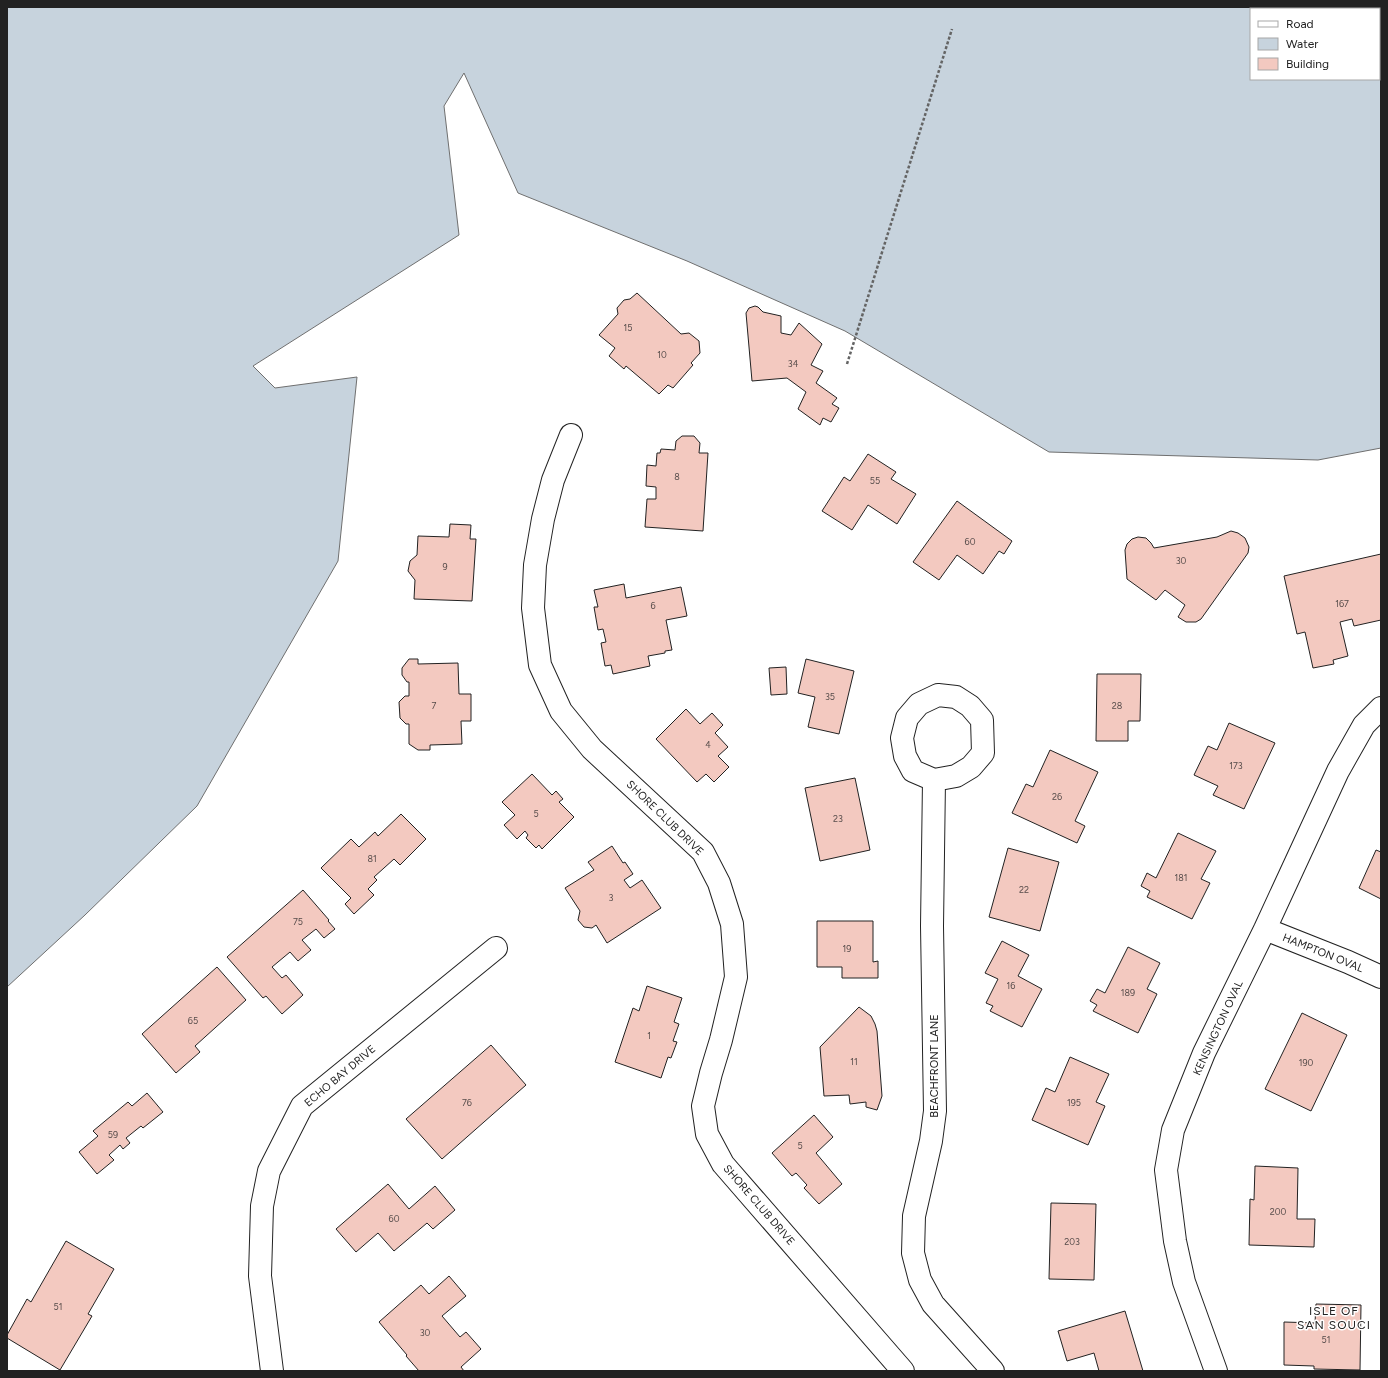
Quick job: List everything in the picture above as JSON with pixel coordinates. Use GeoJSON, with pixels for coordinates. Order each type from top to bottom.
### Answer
{"type":"FeatureCollection","features":[{"type":"Feature","properties":{"kind":"street","name":"SHORE CLUB DRIVE"},"geometry":{"type":"LineString","coordinates":[[571,435],[553,480],[542,519],[535,565],[533,608],[540,665],[560,711],[592,749],[703,852],[719,883],[732,924],[736,977],[703,1106],[707,1134],[723,1164],[903,1371]]}},
{"type":"Feature","properties":{"kind":"street","name":"KENSINGTON OVAL"},"geometry":{"type":"LineString","coordinates":[[1216,1371],[1184,1282],[1175,1241],[1166,1170],[1173,1130],[1204,1053],[1265,929],[1338,771],[1364,725],[1381,708]]}},
{"type":"Feature","properties":{"kind":"street","name":"BEACHFRONT LANE"},"geometry":{"type":"LineString","coordinates":[[934,780],[932,926],[935,1111],[931,1141],[914,1216],[913,1253],[920,1280],[933,1304],[993,1371]]}},
{"type":"Feature","properties":{"kind":"street","name":"HAMPTON OVAL"},"geometry":{"type":"LineString","coordinates":[[1265,929],[1348,962],[1381,977]]}},
{"type":"Feature","properties":{"kind":"street","name":"ECHO BAY DRIVE"},"geometry":{"type":"LineString","coordinates":[[272,1371],[260,1276],[262,1206],[269,1171],[302,1106],[496,948]]}},
{"type":"Feature","properties":{"kind":"path"},"geometry":{"type":"LineString","coordinates":[[847,364],[952,29]]}},
{"type":"Feature","properties":{"kind":"water"},"geometry":{"type":"Polygon","coordinates":[[[7,7],[1381,7],[1381,448],[1318,460],[1049,452],[845,331],[687,261],[518,193],[464,73],[444,106],[459,235],[253,366],[275,388],[357,377],[338,561],[197,806],[85,915],[7,987],[7,7]]]}},
{"type":"Feature","properties":{"kind":"building"},"geometry":{"type":"Polygon","coordinates":[[[637,293],[681,334],[689,333],[699,341],[700,353],[691,363],[693,365],[673,388],[668,385],[659,394],[626,366],[624,369],[609,356],[615,348],[599,335],[618,314],[617,308],[624,300],[630,299],[637,293]]]}},
{"type":"Feature","properties":{"kind":"building"},"geometry":{"type":"Polygon","coordinates":[[[755,306],[763,312],[781,316],[781,333],[791,335],[799,323],[822,344],[811,365],[823,371],[816,383],[837,398],[832,404],[839,408],[831,422],[823,418],[820,425],[798,409],[806,392],[787,378],[752,381],[746,313],[749,308],[755,306]]]}},
{"type":"Feature","properties":{"kind":"building"},"geometry":{"type":"Polygon","coordinates":[[[682,436],[694,436],[700,443],[699,453],[708,453],[703,531],[645,527],[647,499],[656,499],[656,487],[646,486],[647,465],[656,466],[657,453],[660,453],[661,449],[675,450],[676,441],[682,436]]]}},
{"type":"Feature","properties":{"kind":"building"},"geometry":{"type":"Polygon","coordinates":[[[868,454],[896,472],[891,479],[916,494],[897,524],[868,505],[852,530],[822,511],[844,477],[850,481],[868,454]]]}},
{"type":"Feature","properties":{"kind":"building"},"geometry":{"type":"Polygon","coordinates":[[[957,501],[1012,541],[1004,554],[999,551],[983,574],[957,555],[939,580],[913,562],[957,501]]]}},
{"type":"Feature","properties":{"kind":"building"},"geometry":{"type":"Polygon","coordinates":[[[450,524],[471,525],[470,539],[476,539],[472,601],[414,599],[415,580],[408,571],[410,561],[417,555],[418,536],[449,537],[450,524]]]}},
{"type":"Feature","properties":{"kind":"building"},"geometry":{"type":"Polygon","coordinates":[[[1231,531],[1238,533],[1245,538],[1249,547],[1248,553],[1201,619],[1196,622],[1186,622],[1178,617],[1185,605],[1165,590],[1156,600],[1127,579],[1125,550],[1127,544],[1132,539],[1138,537],[1146,538],[1154,548],[1217,537],[1231,531]]]}},
{"type":"Feature","properties":{"kind":"building"},"geometry":{"type":"Polygon","coordinates":[[[1381,554],[1381,620],[1354,626],[1352,619],[1340,622],[1348,656],[1333,660],[1334,664],[1313,668],[1305,632],[1297,634],[1284,576],[1381,554]]]}},
{"type":"Feature","properties":{"kind":"building"},"geometry":{"type":"Polygon","coordinates":[[[624,584],[626,598],[681,587],[687,616],[666,620],[672,650],[665,651],[665,653],[648,656],[650,666],[613,674],[611,665],[605,666],[601,643],[606,642],[603,629],[598,630],[594,607],[598,607],[594,590],[624,584]]]}},
{"type":"Feature","properties":{"kind":"building"},"geometry":{"type":"Polygon","coordinates":[[[409,659],[418,659],[418,664],[458,663],[459,694],[471,694],[471,721],[461,721],[462,744],[430,745],[430,750],[418,750],[409,744],[409,724],[406,724],[400,718],[399,702],[405,696],[409,696],[409,682],[407,682],[402,675],[402,668],[409,659]]]}},
{"type":"Feature","properties":{"kind":"building"},"geometry":{"type":"Polygon","coordinates":[[[806,659],[854,671],[839,734],[808,727],[815,697],[798,693],[806,659]]]}},
{"type":"Feature","properties":{"kind":"building"},"geometry":{"type":"Polygon","coordinates":[[[786,667],[787,694],[771,695],[769,668],[786,667]]]}},
{"type":"Feature","properties":{"kind":"building"},"geometry":{"type":"Polygon","coordinates":[[[1097,674],[1141,674],[1140,721],[1128,721],[1128,741],[1096,741],[1097,674]]]}},
{"type":"Feature","properties":{"kind":"building"},"geometry":{"type":"Polygon","coordinates":[[[686,709],[700,724],[712,713],[723,725],[715,733],[728,747],[718,756],[729,767],[714,782],[706,774],[697,782],[656,739],[686,709]]]}},
{"type":"Feature","properties":{"kind":"building"},"geometry":{"type":"Polygon","coordinates":[[[1229,723],[1275,743],[1244,809],[1213,795],[1218,786],[1194,775],[1208,746],[1217,750],[1229,723]]]}},
{"type":"Feature","properties":{"kind":"building"},"geometry":{"type":"Polygon","coordinates":[[[1050,750],[1098,772],[1075,821],[1085,826],[1077,843],[1012,813],[1026,784],[1033,787],[1050,750]]]}},
{"type":"Feature","properties":{"kind":"building"},"geometry":{"type":"Polygon","coordinates":[[[532,774],[552,795],[556,791],[563,799],[559,802],[574,817],[542,849],[539,845],[536,848],[526,838],[528,835],[525,831],[517,839],[504,825],[515,815],[502,802],[532,774]]]}},
{"type":"Feature","properties":{"kind":"building"},"geometry":{"type":"Polygon","coordinates":[[[855,778],[870,850],[820,861],[805,788],[855,778]]]}},
{"type":"Feature","properties":{"kind":"building"},"geometry":{"type":"Polygon","coordinates":[[[401,814],[426,839],[400,865],[394,859],[374,877],[377,880],[368,889],[374,895],[354,914],[345,904],[351,898],[321,868],[351,839],[359,847],[375,832],[378,836],[401,814]]]}},
{"type":"Feature","properties":{"kind":"building"},"geometry":{"type":"Polygon","coordinates":[[[1178,833],[1216,851],[1201,879],[1210,883],[1192,919],[1147,897],[1150,891],[1141,886],[1147,873],[1156,878],[1178,833]]]}},
{"type":"Feature","properties":{"kind":"building"},"geometry":{"type":"Polygon","coordinates":[[[612,846],[623,863],[625,862],[633,874],[624,880],[630,888],[642,880],[661,908],[607,943],[596,925],[592,928],[584,927],[578,920],[580,911],[565,888],[594,870],[588,862],[612,846]]]}},
{"type":"Feature","properties":{"kind":"building"},"geometry":{"type":"Polygon","coordinates":[[[1008,848],[1059,862],[1040,931],[989,917],[1008,848]]]}},
{"type":"Feature","properties":{"kind":"building"},"geometry":{"type":"Polygon","coordinates":[[[1376,850],[1381,852],[1381,899],[1359,888],[1376,850]]]}},
{"type":"Feature","properties":{"kind":"building"},"geometry":{"type":"Polygon","coordinates":[[[303,890],[335,929],[324,938],[316,929],[302,940],[311,950],[298,961],[290,952],[272,967],[282,978],[286,975],[303,995],[282,1014],[266,996],[263,998],[227,957],[303,890]]]}},
{"type":"Feature","properties":{"kind":"building"},"geometry":{"type":"Polygon","coordinates":[[[817,921],[873,921],[873,962],[878,961],[878,978],[842,978],[842,967],[817,967],[817,921]]]}},
{"type":"Feature","properties":{"kind":"building"},"geometry":{"type":"Polygon","coordinates":[[[1002,941],[1029,955],[1018,976],[1042,989],[1022,1027],[990,1011],[993,1006],[986,1003],[998,979],[985,973],[1002,941]]]}},
{"type":"Feature","properties":{"kind":"building"},"geometry":{"type":"Polygon","coordinates":[[[1128,947],[1160,963],[1147,989],[1157,994],[1138,1033],[1093,1011],[1097,1005],[1090,1001],[1097,989],[1105,993],[1128,947]]]}},
{"type":"Feature","properties":{"kind":"building"},"geometry":{"type":"Polygon","coordinates":[[[217,967],[246,1000],[195,1046],[200,1052],[176,1073],[142,1034],[217,967]]]}},
{"type":"Feature","properties":{"kind":"building"},"geometry":{"type":"Polygon","coordinates":[[[647,986],[682,998],[674,1022],[679,1024],[673,1041],[677,1042],[671,1058],[668,1057],[661,1078],[615,1062],[633,1008],[639,1011],[647,986]]]}},
{"type":"Feature","properties":{"kind":"building"},"geometry":{"type":"Polygon","coordinates":[[[859,1007],[871,1016],[877,1031],[882,1096],[877,1110],[866,1107],[866,1102],[850,1104],[849,1095],[824,1096],[820,1047],[859,1007]]]}},
{"type":"Feature","properties":{"kind":"building"},"geometry":{"type":"Polygon","coordinates":[[[1302,1013],[1347,1035],[1311,1111],[1265,1089],[1302,1013]]]}},
{"type":"Feature","properties":{"kind":"building"},"geometry":{"type":"Polygon","coordinates":[[[491,1045],[526,1085],[442,1159],[406,1119],[491,1045]]]}},
{"type":"Feature","properties":{"kind":"building"},"geometry":{"type":"Polygon","coordinates":[[[1070,1057],[1109,1074],[1096,1102],[1105,1106],[1088,1145],[1032,1120],[1046,1088],[1055,1092],[1070,1057]]]}},
{"type":"Feature","properties":{"kind":"building"},"geometry":{"type":"Polygon","coordinates":[[[147,1093],[163,1112],[143,1128],[141,1126],[126,1138],[130,1143],[123,1149],[120,1145],[109,1155],[114,1160],[97,1174],[79,1152],[98,1136],[93,1131],[128,1102],[132,1106],[147,1093]]]}},
{"type":"Feature","properties":{"kind":"building"},"geometry":{"type":"Polygon","coordinates":[[[814,1115],[833,1137],[816,1153],[842,1184],[819,1204],[804,1188],[807,1185],[796,1173],[792,1176],[772,1153],[814,1115]]]}},
{"type":"Feature","properties":{"kind":"building"},"geometry":{"type":"Polygon","coordinates":[[[1255,1166],[1298,1168],[1297,1219],[1315,1219],[1314,1247],[1249,1245],[1250,1199],[1254,1200],[1255,1166]]]}},
{"type":"Feature","properties":{"kind":"building"},"geometry":{"type":"Polygon","coordinates":[[[388,1184],[409,1209],[435,1186],[455,1210],[433,1229],[427,1223],[394,1251],[378,1233],[356,1252],[336,1229],[388,1184]]]}},
{"type":"Feature","properties":{"kind":"building"},"geometry":{"type":"Polygon","coordinates":[[[1051,1203],[1096,1204],[1094,1280],[1049,1279],[1051,1203]]]}},
{"type":"Feature","properties":{"kind":"building"},"geometry":{"type":"Polygon","coordinates":[[[66,1241],[114,1269],[88,1314],[92,1316],[60,1370],[7,1338],[7,1335],[27,1299],[31,1302],[66,1241]]]}},
{"type":"Feature","properties":{"kind":"building"},"geometry":{"type":"Polygon","coordinates":[[[449,1276],[466,1296],[442,1316],[460,1337],[466,1332],[481,1349],[461,1367],[464,1371],[419,1371],[379,1322],[421,1285],[429,1294],[449,1276]]]}},
{"type":"Feature","properties":{"kind":"building"},"geometry":{"type":"Polygon","coordinates":[[[1316,1304],[1361,1305],[1360,1370],[1314,1369],[1314,1366],[1284,1365],[1284,1322],[1315,1323],[1316,1304]]]}},
{"type":"Feature","properties":{"kind":"building"},"geometry":{"type":"Polygon","coordinates":[[[1125,1311],[1143,1371],[1099,1371],[1094,1353],[1067,1361],[1058,1331],[1125,1311]]]}},
{"type":"Feature","properties":{"kind":"district","name":"ISLE OF SAN SOUCI"},"geometry":{"type":"Point","coordinates":[1334,1318]}}]}
